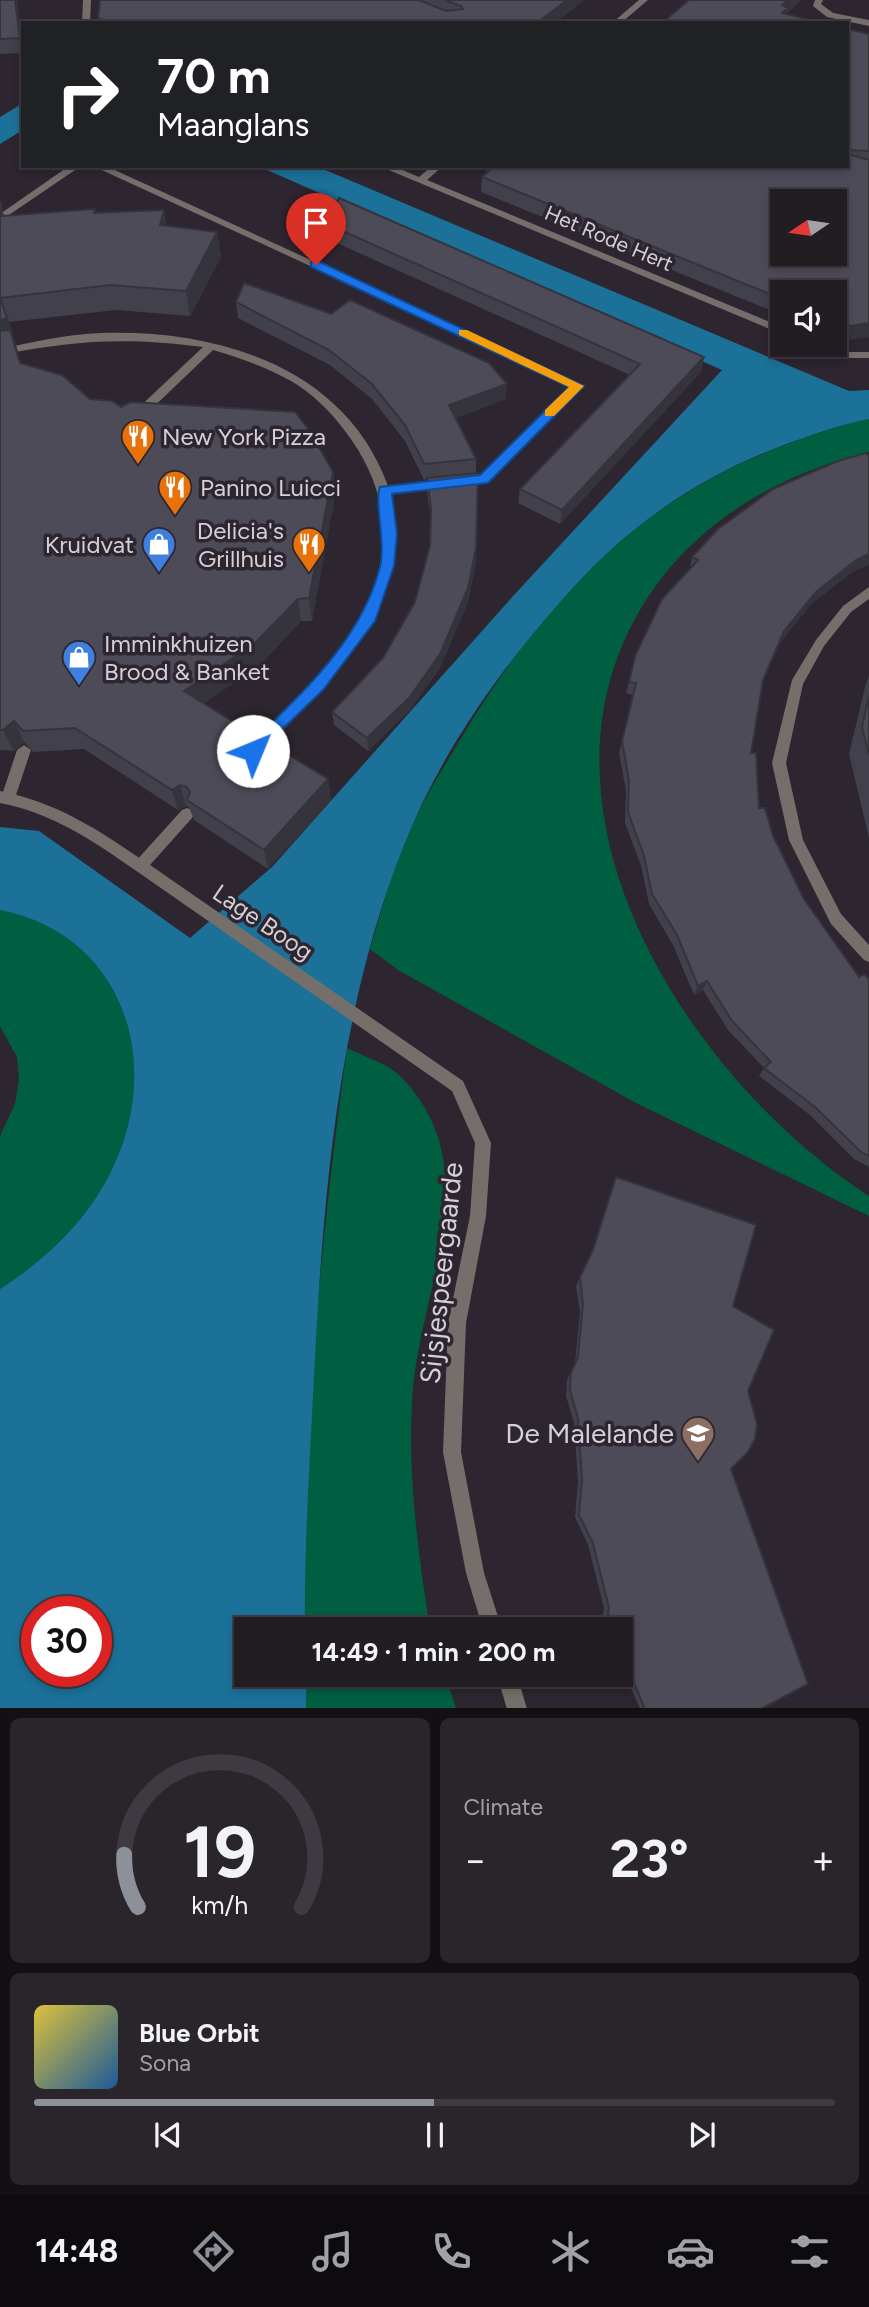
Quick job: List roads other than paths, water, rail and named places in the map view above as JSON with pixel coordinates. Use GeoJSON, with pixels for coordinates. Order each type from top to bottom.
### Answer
{"type":"FeatureCollection","features":[{"type":"Feature","properties":{"kind":"street"},"geometry":{"type":"LineString","coordinates":[[86,21],[87,0]]}},
{"type":"Feature","properties":{"kind":"street"},"geometry":{"type":"LineString","coordinates":[[618,21],[644,0]]}},
{"type":"Feature","properties":{"kind":"street"},"geometry":{"type":"LineString","coordinates":[[819,0],[817,4],[830,15],[869,23]]}},
{"type":"Feature","properties":{"kind":"street"},"geometry":{"type":"LineString","coordinates":[[0,218],[73,168]]}},
{"type":"Feature","properties":{"kind":"street"},"geometry":{"type":"LineString","coordinates":[[103,168],[578,386],[484,480],[384,490]]}},
{"type":"Feature","properties":{"kind":"street","name":"Het Rode Hert"},"geometry":{"type":"LineString","coordinates":[[389,168],[770,326]]}},
{"type":"Feature","properties":{"kind":"street"},"geometry":{"type":"LineString","coordinates":[[420,181],[436,168]]}},
{"type":"Feature","properties":{"kind":"street"},"geometry":{"type":"LineString","coordinates":[[0,352],[59,340],[105,335],[211,346],[272,367],[321,397],[354,430],[384,490],[390,534],[387,566],[368,621],[318,686],[253,751]]}},
{"type":"Feature","properties":{"kind":"street"},"geometry":{"type":"LineString","coordinates":[[127,425],[211,346]]}},
{"type":"Feature","properties":{"kind":"street"},"geometry":{"type":"LineString","coordinates":[[847,355],[869,355]]}},
{"type":"Feature","properties":{"kind":"street"},"geometry":{"type":"LineString","coordinates":[[869,592],[848,609],[820,643],[797,684],[779,762],[796,840],[836,919],[869,955]]}},
{"type":"Feature","properties":{"kind":"street"},"geometry":{"type":"LineString","coordinates":[[4,797],[24,750]]}},
{"type":"Feature","properties":{"kind":"street","name":"Lage Boog"},"geometry":{"type":"LineString","coordinates":[[4,797],[57,812],[361,1016]]}},
{"type":"Feature","properties":{"kind":"street"},"geometry":{"type":"LineString","coordinates":[[141,866],[187,814]]}},
{"type":"Feature","properties":{"kind":"street","name":"Sijsjespeergaarde"},"geometry":{"type":"LineString","coordinates":[[361,1016],[458,1086],[483,1143],[478,1216],[457,1323],[452,1452],[475,1573],[489,1617]]}},
{"type":"Feature","properties":{"kind":"street"},"geometry":{"type":"LineString","coordinates":[[511,1687],[517,1708]]}},
{"type":"Feature","properties":{"kind":"water"},"geometry":{"type":"Polygon","coordinates":[[[21,104],[21,131],[0,144],[0,117],[21,104]]]}},
{"type":"Feature","properties":{"kind":"water"},"geometry":{"type":"Polygon","coordinates":[[[263,168],[321,168],[849,391],[869,390],[869,419],[792,442],[726,470],[666,506],[611,550],[561,601],[493,686],[452,747],[418,812],[381,911],[362,978],[336,1116],[321,1257],[307,1513],[305,1617],[234,1617],[234,1687],[306,1687],[306,1708],[0,1708],[0,1289],[51,1250],[93,1202],[114,1165],[128,1125],[134,1084],[132,1044],[121,1007],[103,973],[76,945],[42,924],[0,910],[0,827],[39,831],[190,938],[272,867],[514,595],[722,370],[263,168]]]}},
{"type":"Feature","properties":{"kind":"place","name":"New York Pizza"},"geometry":{"type":"Point","coordinates":[138,466]}},
{"type":"Feature","properties":{"kind":"place","name":"Panino Luicci"},"geometry":{"type":"Point","coordinates":[175,517]}},
{"type":"Feature","properties":{"kind":"place","name":"Kruidvat"},"geometry":{"type":"Point","coordinates":[159,574]}},
{"type":"Feature","properties":{"kind":"place","name":"Delicia's Grillhuis"},"geometry":{"type":"Point","coordinates":[309,574]}},
{"type":"Feature","properties":{"kind":"place","name":"Imminkhuizen Brood & Banket"},"geometry":{"type":"Point","coordinates":[79,687]}},
{"type":"Feature","properties":{"kind":"place","name":"De Malelande"},"geometry":{"type":"Point","coordinates":[698,1463]}}]}
